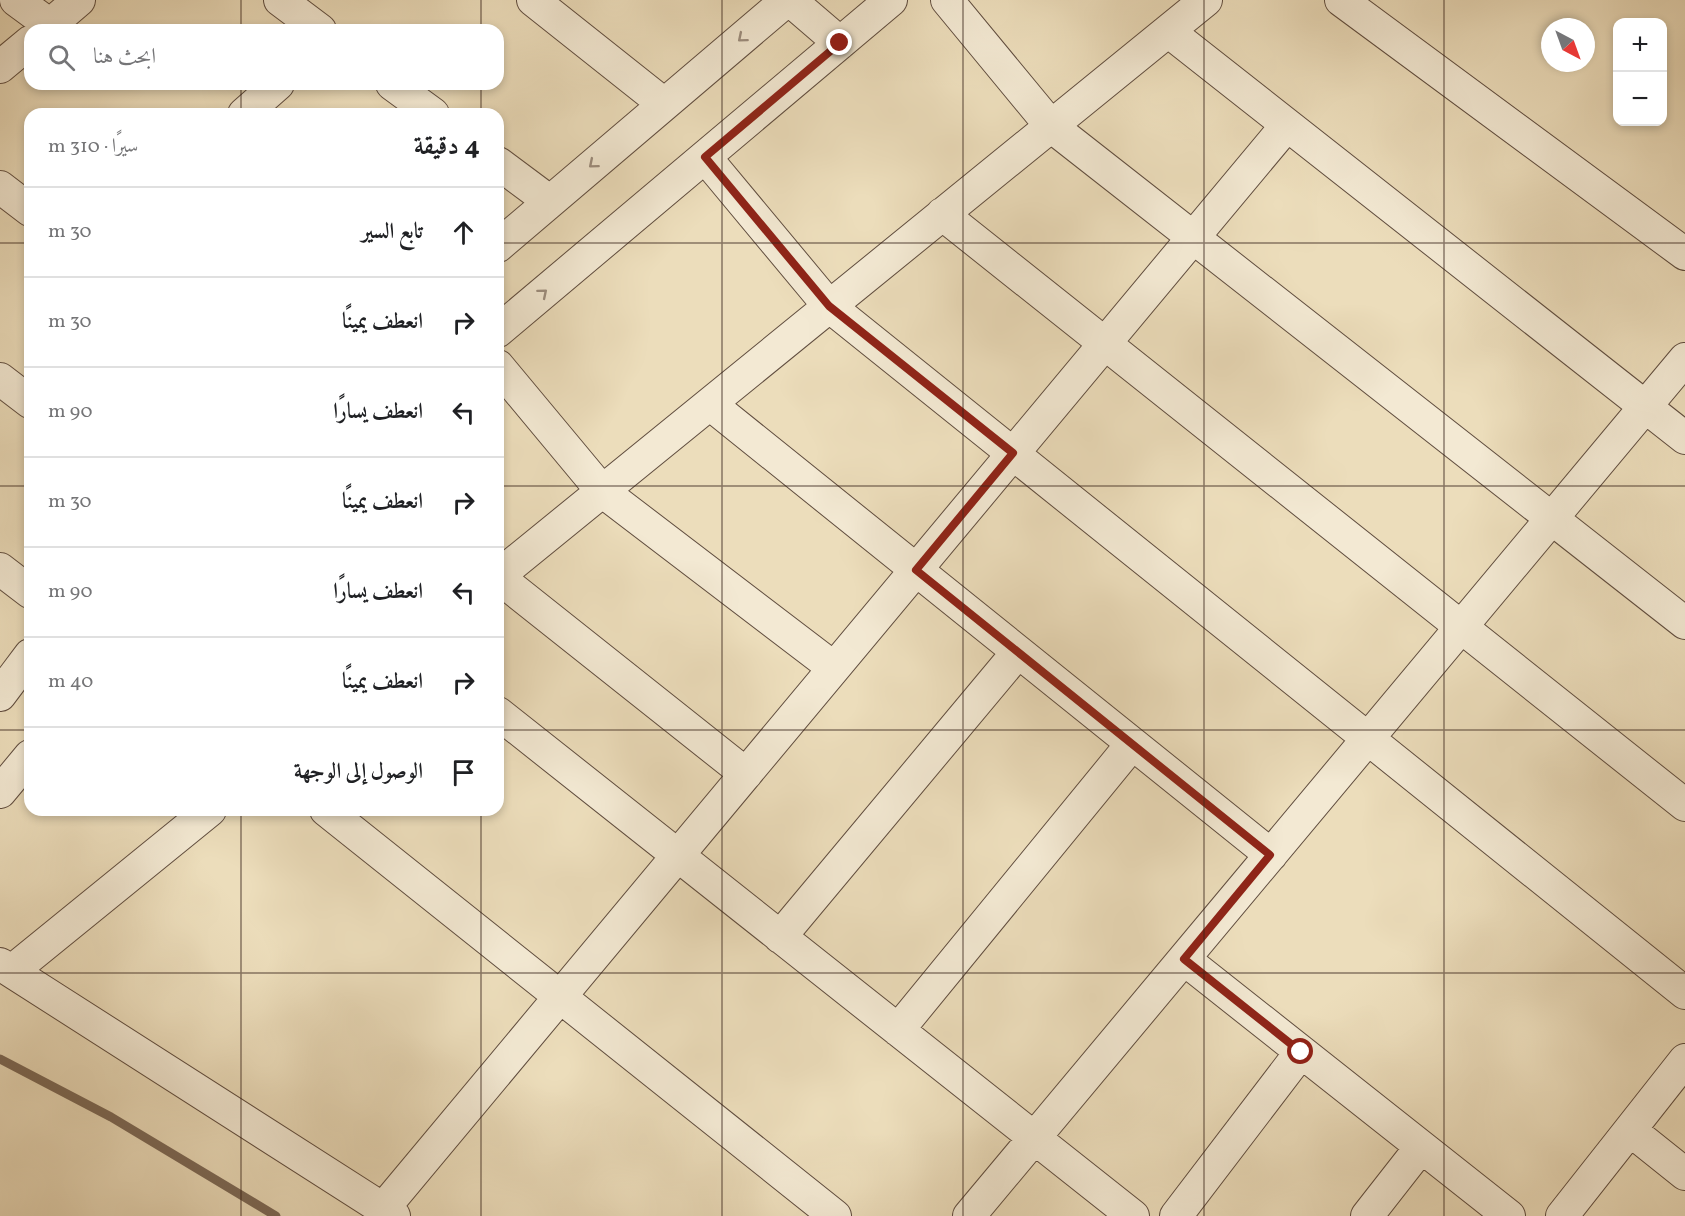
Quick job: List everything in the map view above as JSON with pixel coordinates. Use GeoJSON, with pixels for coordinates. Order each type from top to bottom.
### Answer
{"type":"FeatureCollection","features":[{"type":"Feature","properties":{"kind":"street"},"geometry":{"type":"LineString","coordinates":[[16,0],[35,24]]}},
{"type":"Feature","properties":{"kind":"street"},"geometry":{"type":"LineString","coordinates":[[50,24],[79,0]]}},
{"type":"Feature","properties":{"kind":"street"},"geometry":{"type":"LineString","coordinates":[[280,0],[312,24]]}},
{"type":"Feature","properties":{"kind":"street"},"geometry":{"type":"LineString","coordinates":[[533,0],[664,104]]}},
{"type":"Feature","properties":{"kind":"street"},"geometry":{"type":"LineString","coordinates":[[504,241],[788,0],[840,43]]}},
{"type":"Feature","properties":{"kind":"street"},"geometry":{"type":"LineString","coordinates":[[504,326],[891,0]]}},
{"type":"Feature","properties":{"kind":"street"},"geometry":{"type":"LineString","coordinates":[[947,0],[1051,126],[1685,623]]}},
{"type":"Feature","properties":{"kind":"street"},"geometry":{"type":"LineString","coordinates":[[504,572],[1206,0]]}},
{"type":"Feature","properties":{"kind":"street"},"geometry":{"type":"LineString","coordinates":[[1341,0],[1685,254]]}},
{"type":"Feature","properties":{"kind":"street"},"geometry":{"type":"LineString","coordinates":[[1168,31],[1685,438]]}},
{"type":"Feature","properties":{"kind":"street"},"geometry":{"type":"LineString","coordinates":[[0,67],[24,47]]}},
{"type":"Feature","properties":{"kind":"street"},"geometry":{"type":"LineString","coordinates":[[251,108],[271,90]]}},
{"type":"Feature","properties":{"kind":"street"},"geometry":{"type":"LineString","coordinates":[[400,90],[424,108]]}},
{"type":"Feature","properties":{"kind":"street"},"geometry":{"type":"LineString","coordinates":[[202,816],[6,968],[389,1213],[560,997],[1287,125]]}},
{"type":"Feature","properties":{"kind":"street"},"geometry":{"type":"LineString","coordinates":[[705,157],[829,306],[1685,993]]}},
{"type":"Feature","properties":{"kind":"street"},"geometry":{"type":"LineString","coordinates":[[504,167],[549,201]]}},
{"type":"Feature","properties":{"kind":"street"},"geometry":{"type":"LineString","coordinates":[[0,187],[24,205]]}},
{"type":"Feature","properties":{"kind":"street"},"geometry":{"type":"LineString","coordinates":[[942,214],[1685,805]]}},
{"type":"Feature","properties":{"kind":"street"},"geometry":{"type":"LineString","coordinates":[[969,1216],[1685,359]]}},
{"type":"Feature","properties":{"kind":"street"},"geometry":{"type":"LineString","coordinates":[[504,373],[602,491],[834,668]]}},
{"type":"Feature","properties":{"kind":"street"},"geometry":{"type":"LineString","coordinates":[[0,379],[24,397]]}},
{"type":"Feature","properties":{"kind":"street"},"geometry":{"type":"LineString","coordinates":[[710,404],[1270,855]]}},
{"type":"Feature","properties":{"kind":"street"},"geometry":{"type":"LineString","coordinates":[[0,569],[24,587]]}},
{"type":"Feature","properties":{"kind":"street"},"geometry":{"type":"LineString","coordinates":[[504,582],[746,774]]}},
{"type":"Feature","properties":{"kind":"street"},"geometry":{"type":"LineString","coordinates":[[780,937],[1018,652]]}},
{"type":"Feature","properties":{"kind":"street"},"geometry":{"type":"LineString","coordinates":[[0,695],[24,663]]}},
{"type":"Feature","properties":{"kind":"street"},"geometry":{"type":"LineString","coordinates":[[504,718],[1133,1216]]}},
{"type":"Feature","properties":{"kind":"street"},"geometry":{"type":"LineString","coordinates":[[898,1030],[1132,744]]}},
{"type":"Feature","properties":{"kind":"street"},"geometry":{"type":"LineString","coordinates":[[0,792],[24,763]]}},
{"type":"Feature","properties":{"kind":"street"},"geometry":{"type":"LineString","coordinates":[[334,816],[835,1216]]}},
{"type":"Feature","properties":{"kind":"street"},"geometry":{"type":"LineString","coordinates":[[1184,959],[1509,1216]]}},
{"type":"Feature","properties":{"kind":"street"},"geometry":{"type":"LineString","coordinates":[[1176,1216],[1301,1052]]}},
{"type":"Feature","properties":{"kind":"street"},"geometry":{"type":"LineString","coordinates":[[1562,1216],[1685,1060]]}},
{"type":"Feature","properties":{"kind":"street"},"geometry":{"type":"LineString","coordinates":[[1630,1130],[1685,1174]]}},
{"type":"Feature","properties":{"kind":"street"},"geometry":{"type":"LineString","coordinates":[[1367,1216],[1421,1147]]}},
{"type":"Feature","properties":{"kind":"waterway"},"geometry":{"type":"LineString","coordinates":[[0,1059],[111,1117],[276,1216]]}},
{"type":"Feature","properties":{"kind":"route"},"geometry":{"type":"LineString","coordinates":[[840,43],[705,157],[829,306],[1013,453],[916,570],[1270,855],[1184,959],[1301,1052]]}}]}
